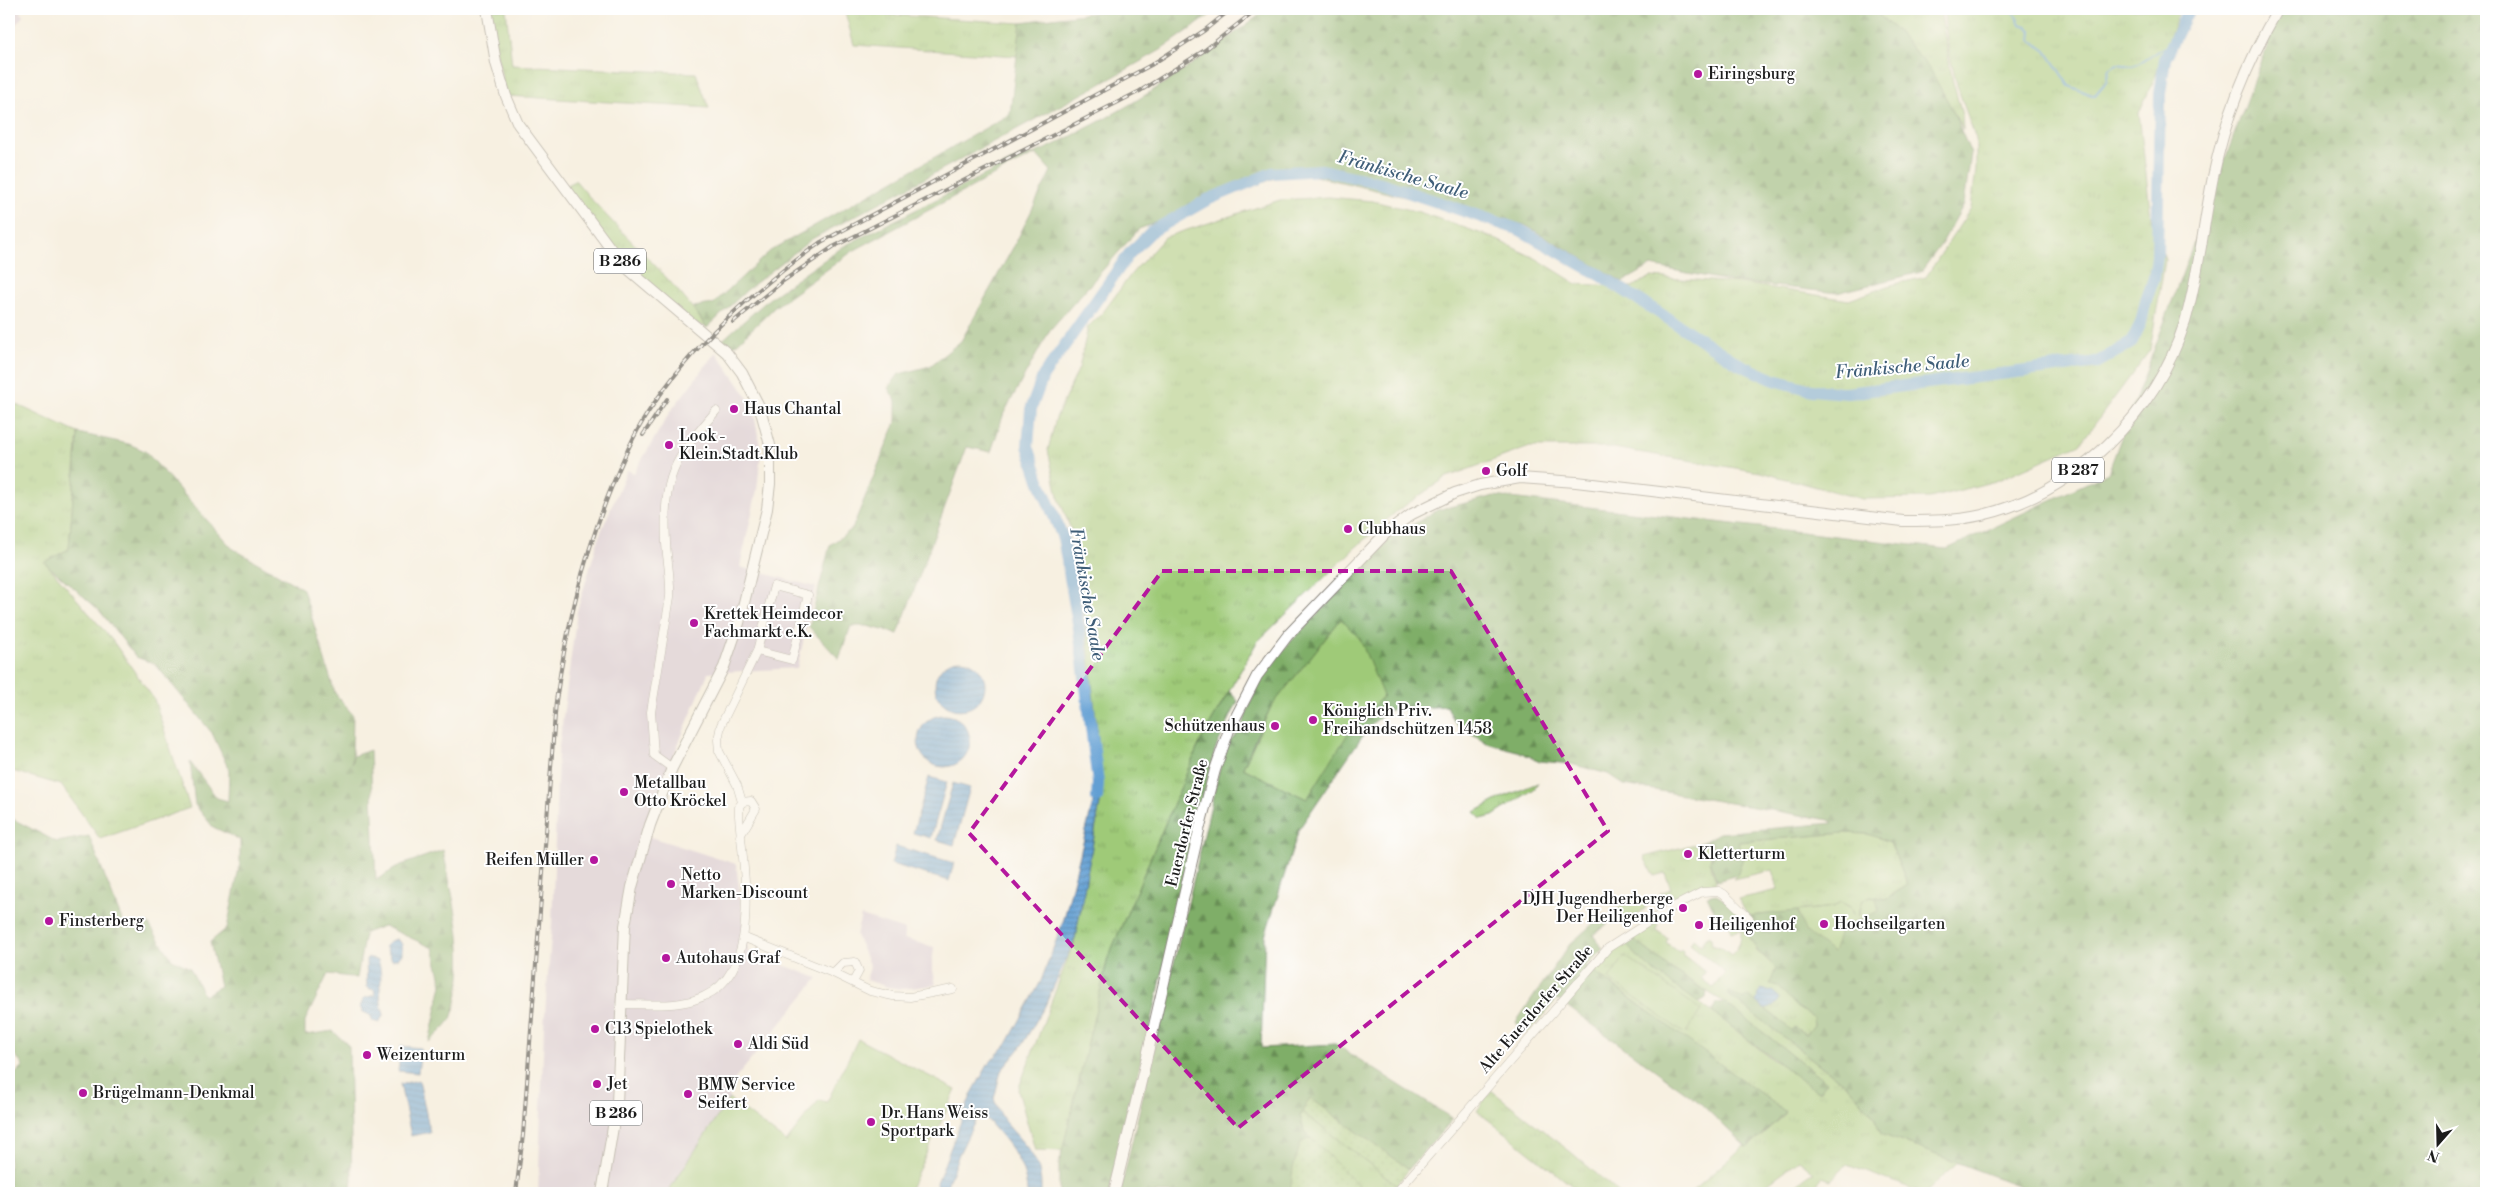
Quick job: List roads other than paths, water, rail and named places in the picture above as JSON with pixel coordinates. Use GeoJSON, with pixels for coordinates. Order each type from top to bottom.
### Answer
{"type":"FeatureCollection","features":[{"type":"Feature","properties":{"kind":"main road","name":"Euerdorfer Straße"},"geometry":{"type":"LineString","coordinates":[[1114,1193],[1215,770],[1229,730],[1257,676],[1288,635],[1385,534],[1412,514],[1454,493],[1499,481],[1520,478],[1576,482],[1861,518],[1933,521],[1968,517],[2005,508],[2050,488],[2076,471],[2102,450],[2141,405],[2165,367],[2184,324],[2198,273],[2213,178],[2227,121],[2246,73],[2278,9]]}},
{"type":"Feature","properties":{"kind":"main road","name":"B 286"},"geometry":{"type":"LineString","coordinates":[[488,13],[496,63],[506,96],[518,124],[622,264],[727,353],[750,388],[766,426],[770,445],[770,484],[767,509],[742,615],[724,667],[672,768],[650,825],[632,887],[625,926],[617,1103],[602,1193]]}},
{"type":"Feature","properties":{"kind":"street"},"geometry":{"type":"LineString","coordinates":[[672,768],[654,755],[651,718],[670,596],[671,580],[666,544],[667,487],[684,449],[716,411]]}},
{"type":"Feature","properties":{"kind":"street"},"geometry":{"type":"LineString","coordinates":[[622,1004],[673,1004],[706,996],[717,990],[730,975],[745,938],[739,807],[742,802],[737,785],[719,751],[718,740],[721,725],[758,651],[774,586],[808,595],[792,660],[758,651]]}},
{"type":"Feature","properties":{"kind":"street"},"geometry":{"type":"LineString","coordinates":[[740,836],[756,809],[751,801],[742,802]]}},
{"type":"Feature","properties":{"kind":"street","name":"Alte Euerdorfer Straße"},"geometry":{"type":"LineString","coordinates":[[1396,1193],[1608,948],[1669,909],[1702,892],[1718,891],[1724,894],[1749,918]]}},
{"type":"Feature","properties":{"kind":"street"},"geometry":{"type":"LineString","coordinates":[[745,938],[833,973],[870,991],[893,996],[928,995],[953,989]]}},
{"type":"Feature","properties":{"kind":"street"},"geometry":{"type":"LineString","coordinates":[[833,973],[843,963],[855,962],[859,971],[853,982]]}},
{"type":"Feature","properties":{"kind":"water"},"geometry":{"type":"Polygon","coordinates":[[[955,660],[965,660],[978,667],[985,680],[985,690],[978,703],[965,710],[955,710],[946,706],[939,699],[935,690],[935,680],[939,671],[946,664],[955,660]]]}},
{"type":"Feature","properties":{"kind":"water"},"geometry":{"type":"Polygon","coordinates":[[[939,715],[949,715],[963,722],[970,736],[970,746],[963,760],[949,767],[939,767],[929,763],[922,756],[918,746],[918,736],[922,726],[929,719],[939,715]]]}},
{"type":"Feature","properties":{"kind":"water"},"geometry":{"type":"Polygon","coordinates":[[[929,777],[947,782],[931,838],[913,833],[929,777]]]}},
{"type":"Feature","properties":{"kind":"water"},"geometry":{"type":"Polygon","coordinates":[[[953,783],[970,788],[954,845],[937,840],[953,783]]]}},
{"type":"Feature","properties":{"kind":"water"},"geometry":{"type":"Polygon","coordinates":[[[1098,783],[1101,798],[1075,939],[1045,1006],[1019,1050],[1001,1071],[994,1099],[1004,1120],[1032,1154],[1036,1162],[1041,1181],[1041,1193],[1027,1193],[1026,1180],[1017,1159],[1004,1139],[980,1111],[959,1154],[944,1193],[933,1193],[972,1093],[989,1063],[1007,1044],[1041,981],[1064,919],[1098,783]]]}},
{"type":"Feature","properties":{"kind":"water"},"geometry":{"type":"Polygon","coordinates":[[[896,846],[954,863],[949,881],[891,864],[896,846]]]}},
{"type":"Feature","properties":{"kind":"water"},"geometry":{"type":"Polygon","coordinates":[[[397,939],[402,944],[402,954],[399,958],[392,960],[385,946],[392,940],[397,939]]]}},
{"type":"Feature","properties":{"kind":"water"},"geometry":{"type":"Polygon","coordinates":[[[368,957],[378,961],[380,967],[381,1000],[384,1014],[379,1023],[373,1021],[370,1015],[363,1012],[360,1007],[364,998],[375,995],[374,990],[367,988],[366,959],[368,957]]]}},
{"type":"Feature","properties":{"kind":"water"},"geometry":{"type":"Polygon","coordinates":[[[1761,989],[1772,991],[1780,998],[1771,1008],[1764,1009],[1756,1002],[1761,989]]]}},
{"type":"Feature","properties":{"kind":"water"},"geometry":{"type":"Polygon","coordinates":[[[401,1046],[421,1048],[418,1073],[398,1071],[401,1046]]]}},
{"type":"Feature","properties":{"kind":"water"},"geometry":{"type":"Polygon","coordinates":[[[419,1080],[430,1132],[411,1136],[400,1084],[419,1080]]]}},
{"type":"Feature","properties":{"kind":"waterway"},"geometry":{"type":"LineString","coordinates":[[2012,9],[2020,24],[2027,26],[2032,32],[2031,40],[2046,51],[2069,86],[2092,95],[2095,95],[2106,82],[2109,69],[2117,64],[2132,66],[2138,64],[2173,42]]}},
{"type":"Feature","properties":{"kind":"waterway","name":"Fränkische Saale"},"geometry":{"type":"LineString","coordinates":[[1097,798],[1098,783],[1079,629],[1063,538],[1039,480],[1028,446],[1031,409],[1043,376],[1129,254],[1151,232],[1207,200],[1272,173],[1322,170],[1381,183],[1520,230],[1600,275],[1739,364],[1774,380],[1812,390],[1847,393],[2098,362],[2131,343],[2141,323],[2146,300],[2154,278],[2157,256],[2160,94],[2165,59],[2189,9]]}},
{"type":"Feature","properties":{"kind":"railway"},"geometry":{"type":"LineString","coordinates":[[516,1193],[523,1135],[556,701],[560,675],[576,597],[590,546],[616,475],[647,414],[665,388],[704,341],[748,299],[821,242],[1151,65],[1205,30],[1231,9]]}},
{"type":"Feature","properties":{"kind":"railway"},"geometry":{"type":"LineString","coordinates":[[733,322],[783,281],[833,247],[1140,91],[1205,50],[1257,9]]}},
{"type":"Feature","properties":{"kind":"railway"},"geometry":{"type":"LineString","coordinates":[[643,435],[667,399]]}},
{"type":"Feature","properties":{"kind":"place","name":"Eiringsburg"},"geometry":{"type":"Point","coordinates":[1698,74]}},
{"type":"Feature","properties":{"kind":"place","name":"Haus Chantal"},"geometry":{"type":"Point","coordinates":[734,409]}},
{"type":"Feature","properties":{"kind":"place","name":"Look - Klein.Stadt.Klub"},"geometry":{"type":"Point","coordinates":[669,445]}},
{"type":"Feature","properties":{"kind":"place","name":"Golf"},"geometry":{"type":"Point","coordinates":[1486,471]}},
{"type":"Feature","properties":{"kind":"place","name":"Clubhaus"},"geometry":{"type":"Point","coordinates":[1348,529]}},
{"type":"Feature","properties":{"kind":"place","name":"Krettek Heimdecor Fachmarkt e.K."},"geometry":{"type":"Point","coordinates":[694,623]}},
{"type":"Feature","properties":{"kind":"place","name":"Königlich Priv. Freihandschützen 1458"},"geometry":{"type":"Point","coordinates":[1313,720]}},
{"type":"Feature","properties":{"kind":"place","name":"Schützenhaus"},"geometry":{"type":"Point","coordinates":[1275,726]}},
{"type":"Feature","properties":{"kind":"place","name":"Metallbau Otto Kröckel"},"geometry":{"type":"Point","coordinates":[624,792]}},
{"type":"Feature","properties":{"kind":"place","name":"Kletterturm"},"geometry":{"type":"Point","coordinates":[1688,854]}},
{"type":"Feature","properties":{"kind":"place","name":"Reifen Müller"},"geometry":{"type":"Point","coordinates":[594,860]}},
{"type":"Feature","properties":{"kind":"place","name":"Netto Marken-Discount"},"geometry":{"type":"Point","coordinates":[671,884]}},
{"type":"Feature","properties":{"kind":"place","name":"DJH Jugendherberge Der Heiligenhof"},"geometry":{"type":"Point","coordinates":[1683,908]}},
{"type":"Feature","properties":{"kind":"place","name":"Finsterberg"},"geometry":{"type":"Point","coordinates":[49,921]}},
{"type":"Feature","properties":{"kind":"place","name":"Hochseilgarten"},"geometry":{"type":"Point","coordinates":[1824,924]}},
{"type":"Feature","properties":{"kind":"place","name":"Heiligenhof"},"geometry":{"type":"Point","coordinates":[1699,925]}},
{"type":"Feature","properties":{"kind":"place","name":"Autohaus Graf"},"geometry":{"type":"Point","coordinates":[666,958]}},
{"type":"Feature","properties":{"kind":"place","name":"C13 Spielothek"},"geometry":{"type":"Point","coordinates":[595,1029]}},
{"type":"Feature","properties":{"kind":"place","name":"Aldi Süd"},"geometry":{"type":"Point","coordinates":[738,1044]}},
{"type":"Feature","properties":{"kind":"place","name":"Weizenturm"},"geometry":{"type":"Point","coordinates":[367,1055]}},
{"type":"Feature","properties":{"kind":"place","name":"Jet"},"geometry":{"type":"Point","coordinates":[597,1084]}},
{"type":"Feature","properties":{"kind":"place","name":"Brügelmann-Denkmal"},"geometry":{"type":"Point","coordinates":[83,1093]}},
{"type":"Feature","properties":{"kind":"place","name":"BMW Service Seifert"},"geometry":{"type":"Point","coordinates":[688,1094]}},
{"type":"Feature","properties":{"kind":"place","name":"Dr. Hans Weiss Sportpark"},"geometry":{"type":"Point","coordinates":[871,1122]}}]}
